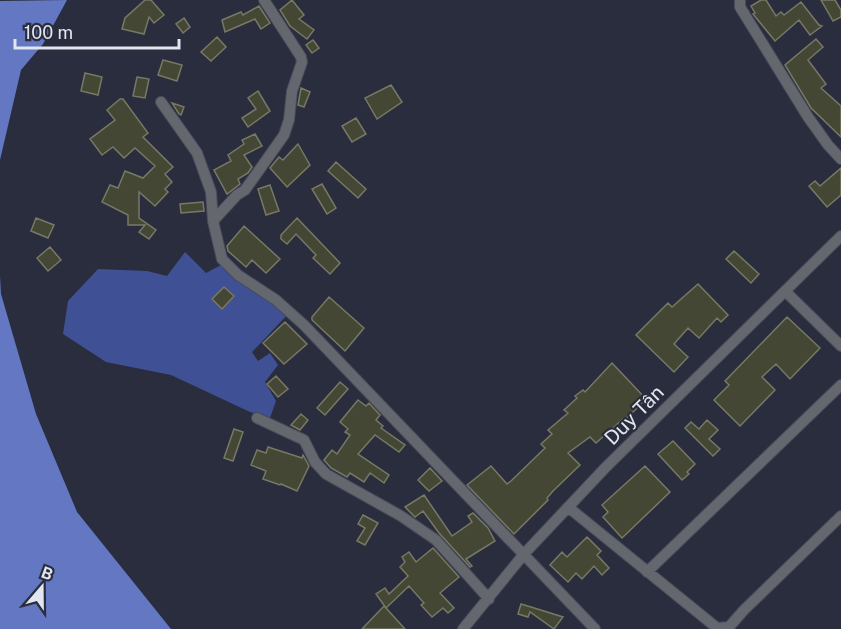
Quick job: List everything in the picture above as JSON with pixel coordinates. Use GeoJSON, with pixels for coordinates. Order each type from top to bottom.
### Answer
{"type":"FeatureCollection","features":[{"type":"Feature","properties":{"kind":"street"},"geometry":{"type":"LineString","coordinates":[[213,221],[237,195],[248,187],[287,129],[292,91],[302,62],[264,0]]}},
{"type":"Feature","properties":{"kind":"street"},"geometry":{"type":"LineString","coordinates":[[740,0],[740,7],[808,117],[841,159]]}},
{"type":"Feature","properties":{"kind":"street"},"geometry":{"type":"LineString","coordinates":[[161,102],[197,153],[212,192],[213,221],[222,259],[238,275],[276,300],[304,325],[595,629]]}},
{"type":"Feature","properties":{"kind":"street","name":"Duy Tân"},"geometry":{"type":"LineString","coordinates":[[463,629],[524,554],[568,507],[841,236]]}},
{"type":"Feature","properties":{"kind":"street"},"geometry":{"type":"LineString","coordinates":[[785,291],[841,346]]}},
{"type":"Feature","properties":{"kind":"street"},"geometry":{"type":"LineString","coordinates":[[647,572],[841,385]]}},
{"type":"Feature","properties":{"kind":"street"},"geometry":{"type":"LineString","coordinates":[[257,418],[304,440],[315,462],[326,474],[401,516],[436,540],[489,599]]}},
{"type":"Feature","properties":{"kind":"street"},"geometry":{"type":"LineString","coordinates":[[568,507],[717,628],[729,627],[841,516]]}},
{"type":"Feature","properties":{"kind":"shaded area"},"geometry":{"type":"Polygon","coordinates":[[[67,0],[43,44],[21,70],[0,160],[0,1],[67,0]]]}},
{"type":"Feature","properties":{"kind":"shaded area"},"geometry":{"type":"Polygon","coordinates":[[[185,252],[206,273],[223,264],[290,312],[252,352],[258,361],[270,353],[278,365],[265,382],[276,401],[270,418],[250,412],[171,375],[106,362],[63,334],[68,301],[98,269],[147,271],[167,276],[185,252]]]}},
{"type":"Feature","properties":{"kind":"shaded area"},"geometry":{"type":"Polygon","coordinates":[[[0,276],[1,294],[36,414],[77,512],[171,629],[0,629],[0,276]]]}},
{"type":"Feature","properties":{"kind":"building"},"geometry":{"type":"Polygon","coordinates":[[[145,0],[151,0],[164,15],[154,23],[149,17],[144,34],[122,29],[125,18],[145,0]]]}},
{"type":"Feature","properties":{"kind":"building"},"geometry":{"type":"Polygon","coordinates":[[[292,0],[304,15],[299,19],[314,30],[307,39],[290,26],[280,10],[292,0]]]}},
{"type":"Feature","properties":{"kind":"building"},"geometry":{"type":"Polygon","coordinates":[[[761,0],[766,0],[776,16],[781,12],[784,15],[801,2],[822,26],[810,35],[799,20],[775,41],[753,14],[755,13],[751,6],[761,0]]]}},
{"type":"Feature","properties":{"kind":"building"},"geometry":{"type":"Polygon","coordinates":[[[821,0],[835,0],[841,10],[841,17],[833,21],[821,0]]]}},
{"type":"Feature","properties":{"kind":"building"},"geometry":{"type":"Polygon","coordinates":[[[259,6],[270,23],[261,29],[255,19],[225,32],[222,20],[241,12],[243,15],[259,6]]]}},
{"type":"Feature","properties":{"kind":"building"},"geometry":{"type":"Polygon","coordinates":[[[184,18],[190,27],[183,33],[176,24],[184,18]]]}},
{"type":"Feature","properties":{"kind":"building"},"geometry":{"type":"Polygon","coordinates":[[[217,37],[226,47],[211,61],[201,52],[217,37]]]}},
{"type":"Feature","properties":{"kind":"building"},"geometry":{"type":"Polygon","coordinates":[[[816,39],[823,47],[808,60],[826,84],[821,88],[841,106],[841,137],[811,108],[785,65],[816,39]]]}},
{"type":"Feature","properties":{"kind":"building"},"geometry":{"type":"Polygon","coordinates":[[[313,40],[319,48],[312,53],[306,45],[313,40]]]}},
{"type":"Feature","properties":{"kind":"building"},"geometry":{"type":"Polygon","coordinates":[[[163,60],[182,65],[177,81],[158,75],[163,60]]]}},
{"type":"Feature","properties":{"kind":"building"},"geometry":{"type":"Polygon","coordinates":[[[85,73],[102,77],[98,95],[81,91],[85,73]]]}},
{"type":"Feature","properties":{"kind":"building"},"geometry":{"type":"Polygon","coordinates":[[[137,77],[149,79],[145,98],[133,96],[137,77]]]}},
{"type":"Feature","properties":{"kind":"building"},"geometry":{"type":"Polygon","coordinates":[[[391,85],[402,102],[377,119],[365,98],[391,85]]]}},
{"type":"Feature","properties":{"kind":"building"},"geometry":{"type":"Polygon","coordinates":[[[301,88],[310,92],[304,107],[298,105],[301,88]]]}},
{"type":"Feature","properties":{"kind":"building"},"geometry":{"type":"Polygon","coordinates":[[[258,91],[270,111],[248,127],[242,118],[256,109],[248,98],[258,91]]]}},
{"type":"Feature","properties":{"kind":"building"},"geometry":{"type":"Polygon","coordinates":[[[123,99],[148,133],[143,137],[173,167],[165,174],[172,182],[165,189],[168,192],[155,206],[139,192],[139,218],[156,230],[149,239],[139,232],[145,225],[128,225],[128,215],[102,202],[110,185],[118,188],[125,171],[143,178],[155,166],[135,148],[124,158],[113,147],[102,155],[90,139],[115,120],[107,110],[123,99]]]}},
{"type":"Feature","properties":{"kind":"building"},"geometry":{"type":"Polygon","coordinates":[[[172,103],[184,107],[181,115],[179,114],[172,103]]]}},
{"type":"Feature","properties":{"kind":"building"},"geometry":{"type":"Polygon","coordinates":[[[356,118],[366,134],[352,142],[342,126],[356,118]]]}},
{"type":"Feature","properties":{"kind":"building"},"geometry":{"type":"Polygon","coordinates":[[[255,134],[262,146],[244,155],[252,167],[248,173],[238,179],[240,184],[227,194],[214,170],[231,161],[228,155],[244,144],[242,140],[255,134]]]}},
{"type":"Feature","properties":{"kind":"building"},"geometry":{"type":"Polygon","coordinates":[[[298,144],[310,165],[287,187],[270,168],[279,157],[283,160],[298,144]]]}},
{"type":"Feature","properties":{"kind":"building"},"geometry":{"type":"Polygon","coordinates":[[[336,162],[366,189],[358,198],[328,171],[336,162]]]}},
{"type":"Feature","properties":{"kind":"building"},"geometry":{"type":"Polygon","coordinates":[[[841,168],[841,195],[827,207],[809,186],[815,181],[820,186],[841,168]]]}},
{"type":"Feature","properties":{"kind":"building"},"geometry":{"type":"Polygon","coordinates":[[[322,184],[336,208],[327,214],[312,189],[322,184]]]}},
{"type":"Feature","properties":{"kind":"building"},"geometry":{"type":"Polygon","coordinates":[[[270,185],[279,211],[266,215],[258,189],[270,185]]]}},
{"type":"Feature","properties":{"kind":"building"},"geometry":{"type":"Polygon","coordinates":[[[203,202],[204,211],[181,213],[180,204],[203,202]]]}},
{"type":"Feature","properties":{"kind":"building"},"geometry":{"type":"Polygon","coordinates":[[[36,218],[54,225],[48,238],[31,231],[36,218]]]}},
{"type":"Feature","properties":{"kind":"building"},"geometry":{"type":"Polygon","coordinates":[[[297,218],[340,263],[330,274],[313,258],[316,255],[296,234],[287,244],[281,239],[281,235],[297,218]]]}},
{"type":"Feature","properties":{"kind":"building"},"geometry":{"type":"Polygon","coordinates":[[[244,226],[280,259],[266,273],[252,260],[246,267],[228,251],[227,246],[244,226]]]}},
{"type":"Feature","properties":{"kind":"building"},"geometry":{"type":"Polygon","coordinates":[[[50,247],[61,260],[48,271],[37,258],[50,247]]]}},
{"type":"Feature","properties":{"kind":"building"},"geometry":{"type":"Polygon","coordinates":[[[734,251],[759,274],[751,283],[726,259],[734,251]]]}},
{"type":"Feature","properties":{"kind":"building"},"geometry":{"type":"Polygon","coordinates":[[[698,284],[728,315],[721,322],[717,318],[699,338],[688,328],[674,344],[688,357],[674,372],[636,335],[668,303],[672,307],[698,284]]]}},
{"type":"Feature","properties":{"kind":"building"},"geometry":{"type":"Polygon","coordinates":[[[224,287],[234,296],[222,309],[212,299],[224,287]]]}},
{"type":"Feature","properties":{"kind":"building"},"geometry":{"type":"Polygon","coordinates":[[[329,297],[364,328],[345,351],[312,320],[329,297]]]}},
{"type":"Feature","properties":{"kind":"building"},"geometry":{"type":"Polygon","coordinates":[[[787,317],[820,348],[790,379],[776,364],[762,377],[775,390],[740,426],[714,400],[729,385],[725,381],[787,317]]]}},
{"type":"Feature","properties":{"kind":"building"},"geometry":{"type":"Polygon","coordinates":[[[285,322],[307,344],[284,364],[263,343],[285,322]]]}},
{"type":"Feature","properties":{"kind":"building"},"geometry":{"type":"Polygon","coordinates":[[[612,363],[646,399],[624,421],[623,419],[596,443],[590,437],[568,453],[580,465],[514,534],[467,485],[491,466],[507,484],[511,481],[545,448],[541,444],[552,434],[548,430],[568,413],[564,410],[577,398],[575,396],[583,390],[585,392],[612,363]]]}},
{"type":"Feature","properties":{"kind":"building"},"geometry":{"type":"Polygon","coordinates":[[[276,376],[288,389],[278,397],[267,384],[276,376]]]}},
{"type":"Feature","properties":{"kind":"building"},"geometry":{"type":"Polygon","coordinates":[[[340,382],[348,389],[325,415],[317,408],[340,382]]]}},
{"type":"Feature","properties":{"kind":"building"},"geometry":{"type":"Polygon","coordinates":[[[358,400],[366,406],[369,403],[380,415],[376,420],[383,426],[381,428],[405,445],[399,452],[375,435],[358,454],[389,475],[384,483],[370,473],[364,482],[350,473],[347,477],[331,468],[324,460],[332,450],[337,454],[350,435],[345,432],[348,429],[340,422],[358,400]]]}},
{"type":"Feature","properties":{"kind":"building"},"geometry":{"type":"Polygon","coordinates":[[[301,414],[308,420],[300,430],[291,425],[301,414]]]}},
{"type":"Feature","properties":{"kind":"building"},"geometry":{"type":"Polygon","coordinates":[[[707,420],[718,430],[709,439],[720,449],[713,456],[685,428],[691,422],[699,429],[707,420]]]}},
{"type":"Feature","properties":{"kind":"building"},"geometry":{"type":"Polygon","coordinates":[[[234,429],[243,432],[233,461],[224,458],[234,429]]]}},
{"type":"Feature","properties":{"kind":"building"},"geometry":{"type":"Polygon","coordinates":[[[673,441],[695,464],[682,480],[658,454],[673,441]]]}},
{"type":"Feature","properties":{"kind":"building"},"geometry":{"type":"Polygon","coordinates":[[[268,447],[302,458],[303,455],[309,466],[297,491],[263,479],[266,471],[251,465],[257,450],[266,453],[268,447]]]}},
{"type":"Feature","properties":{"kind":"building"},"geometry":{"type":"Polygon","coordinates":[[[645,466],[670,492],[622,538],[603,517],[608,512],[602,505],[645,466]]]}},
{"type":"Feature","properties":{"kind":"building"},"geometry":{"type":"Polygon","coordinates":[[[430,468],[442,481],[429,491],[418,480],[430,468]]]}},
{"type":"Feature","properties":{"kind":"building"},"geometry":{"type":"Polygon","coordinates":[[[424,495],[452,536],[472,522],[468,516],[473,513],[488,528],[495,541],[466,559],[472,566],[470,567],[439,533],[423,511],[415,517],[405,507],[424,495]]]}},
{"type":"Feature","properties":{"kind":"building"},"geometry":{"type":"Polygon","coordinates":[[[363,515],[378,523],[365,545],[357,541],[365,528],[358,524],[363,515]]]}},
{"type":"Feature","properties":{"kind":"building"},"geometry":{"type":"Polygon","coordinates":[[[587,537],[601,551],[597,555],[609,568],[602,575],[594,566],[582,579],[576,573],[568,582],[550,565],[562,552],[567,557],[587,537]]]}},
{"type":"Feature","properties":{"kind":"building"},"geometry":{"type":"Polygon","coordinates":[[[433,548],[459,577],[440,593],[454,608],[448,613],[443,608],[432,617],[421,605],[424,603],[409,586],[386,608],[376,594],[385,588],[389,594],[408,576],[400,567],[405,562],[402,557],[409,552],[416,562],[433,548]]]}},
{"type":"Feature","properties":{"kind":"building"},"geometry":{"type":"Polygon","coordinates":[[[521,604],[563,617],[554,629],[530,612],[528,617],[518,614],[521,604]]]}},
{"type":"Feature","properties":{"kind":"building"},"geometry":{"type":"Polygon","coordinates":[[[384,606],[405,629],[362,629],[384,606]]]}}]}
